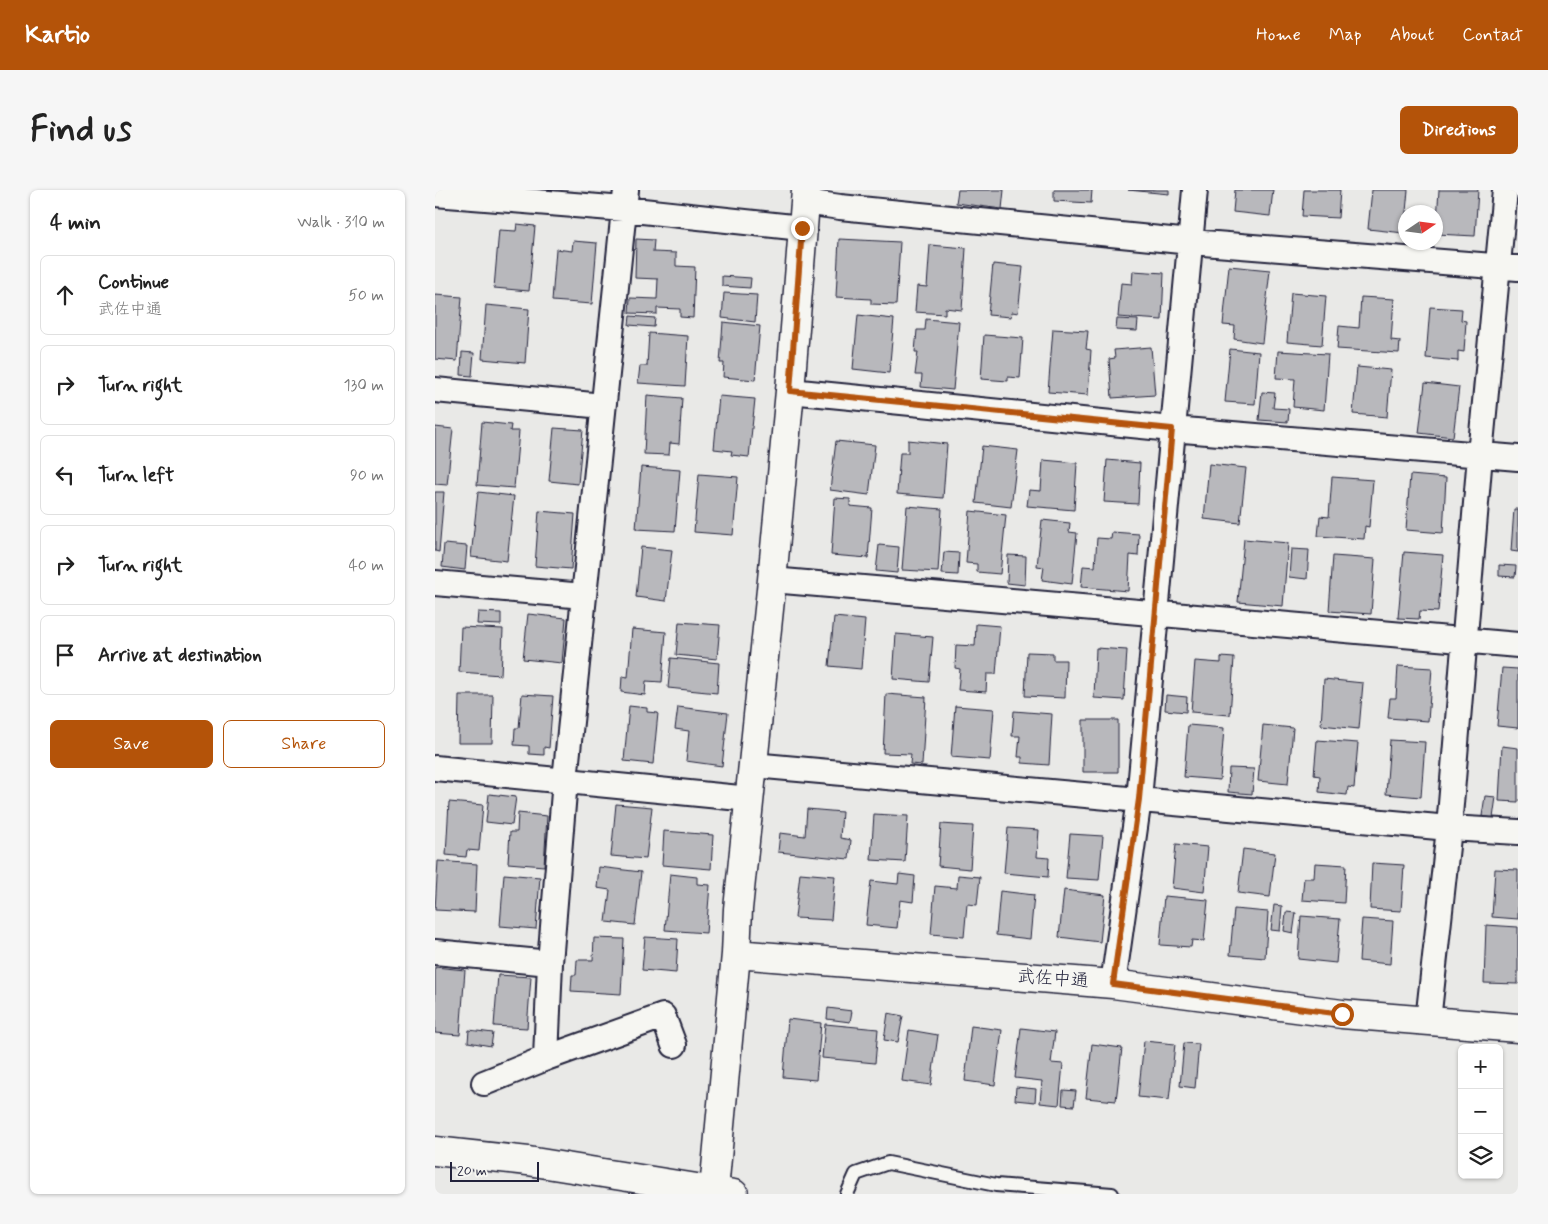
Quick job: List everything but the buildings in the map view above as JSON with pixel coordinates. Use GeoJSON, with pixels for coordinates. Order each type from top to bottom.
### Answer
{"type":"FeatureCollection","features":[{"type":"Feature","properties":{"kind":"street"},"geometry":{"type":"LineString","coordinates":[[1113,984],[1139,799],[1195,190]]}},
{"type":"Feature","properties":{"kind":"street"},"geometry":{"type":"LineString","coordinates":[[1428,1021],[1449,828],[1480,455],[1508,267],[1505,190]]}},
{"type":"Feature","properties":{"kind":"street"},"geometry":{"type":"LineString","coordinates":[[450,194],[809,203],[840,208],[1191,242],[1508,267]]}},
{"type":"Feature","properties":{"kind":"street"},"geometry":{"type":"LineString","coordinates":[[546,1058],[550,962],[565,780],[625,199]]}},
{"type":"Feature","properties":{"kind":"street"},"geometry":{"type":"LineString","coordinates":[[435,1151],[528,1161],[724,1192],[738,909],[809,203]]}},
{"type":"Feature","properties":{"kind":"street"},"geometry":{"type":"LineString","coordinates":[[435,390],[603,406]]}},
{"type":"Feature","properties":{"kind":"street"},"geometry":{"type":"LineString","coordinates":[[790,391],[1172,429],[1518,458]]}},
{"type":"Feature","properties":{"kind":"street"},"geometry":{"type":"LineString","coordinates":[[772,580],[1518,645]]}},
{"type":"Feature","properties":{"kind":"street"},"geometry":{"type":"LineString","coordinates":[[435,583],[584,596]]}},
{"type":"Feature","properties":{"kind":"street"},"geometry":{"type":"LineString","coordinates":[[753,765],[1449,828],[1518,832]]}},
{"type":"Feature","properties":{"kind":"street"},"geometry":{"type":"LineString","coordinates":[[435,768],[750,799]]}},
{"type":"Feature","properties":{"kind":"street"},"geometry":{"type":"LineString","coordinates":[[435,952],[550,962]]}},
{"type":"Feature","properties":{"kind":"street","name":"武佐中通"},"geometry":{"type":"LineString","coordinates":[[736,954],[1113,984],[1342,1014],[1518,1028]]}},
{"type":"Feature","properties":{"kind":"street"},"geometry":{"type":"LineString","coordinates":[[484,1083],[546,1058],[663,1016],[673,1045]]}},
{"type":"Feature","properties":{"kind":"lane"},"geometry":{"type":"LineString","coordinates":[[847,1194],[855,1174],[888,1163],[996,1185],[1112,1194]]}},
{"type":"Feature","properties":{"kind":"route"},"geometry":{"type":"LineString","coordinates":[[802,228],[790,391],[1172,429],[1139,799],[1113,984],[1342,1014]]}}]}
